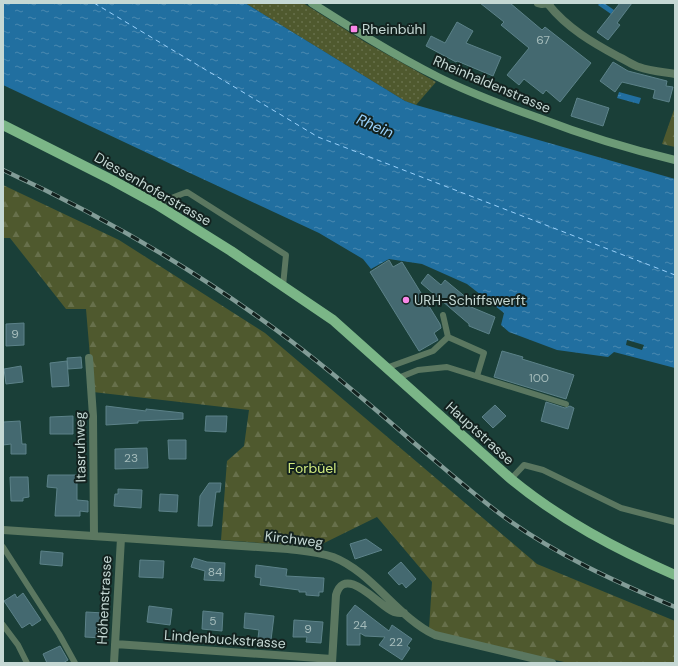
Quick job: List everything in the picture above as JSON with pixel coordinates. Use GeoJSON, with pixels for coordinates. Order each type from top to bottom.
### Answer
{"type":"FeatureCollection","features":[{"type":"Feature","properties":{"kind":"main road","name":"Rheinhaldenstrasse"},"geometry":{"type":"LineString","coordinates":[[312,3],[392,52],[438,77],[509,108],[579,133],[648,154],[675,160]]}},
{"type":"Feature","properties":{"kind":"main road","name":"Diessenhoferstrasse"},"geometry":{"type":"LineString","coordinates":[[3,125],[156,204],[283,286]]}},
{"type":"Feature","properties":{"kind":"main road","name":"Hauptstrasse"},"geometry":{"type":"LineString","coordinates":[[283,286],[333,320],[511,479],[536,499],[582,530],[610,545],[675,575]]}},
{"type":"Feature","properties":{"kind":"street"},"geometry":{"type":"LineString","coordinates":[[538,3],[549,3],[554,11],[589,41],[638,67],[675,74]]}},
{"type":"Feature","properties":{"kind":"street","name":"Itasruhweg"},"geometry":{"type":"LineString","coordinates":[[89,358],[93,416],[94,536]]}},
{"type":"Feature","properties":{"kind":"street","name":"Kirchweg"},"geometry":{"type":"LineString","coordinates":[[3,530],[288,549],[313,552],[334,558],[348,565],[370,582],[425,630],[435,635],[540,662],[552,663]]}},
{"type":"Feature","properties":{"kind":"street","name":"Höhenstrasse"},"geometry":{"type":"LineString","coordinates":[[114,663],[121,538]]}},
{"type":"Feature","properties":{"kind":"street"},"geometry":{"type":"LineString","coordinates":[[332,661],[336,595],[338,587],[341,584],[345,583],[359,587],[394,612],[404,613]]}},
{"type":"Feature","properties":{"kind":"street","name":"Lindenbuckstrasse"},"geometry":{"type":"LineString","coordinates":[[115,644],[332,661]]}},
{"type":"Feature","properties":{"kind":"lane"},"geometry":{"type":"LineString","coordinates":[[156,204],[187,192],[286,255],[283,286]]}},
{"type":"Feature","properties":{"kind":"lane"},"geometry":{"type":"LineString","coordinates":[[443,315],[448,337]]}},
{"type":"Feature","properties":{"kind":"lane"},"geometry":{"type":"LineString","coordinates":[[386,368],[433,352],[448,337]]}},
{"type":"Feature","properties":{"kind":"lane"},"geometry":{"type":"LineString","coordinates":[[448,337],[484,353],[477,376]]}},
{"type":"Feature","properties":{"kind":"lane"},"geometry":{"type":"LineString","coordinates":[[398,378],[418,370],[447,367],[566,404]]}},
{"type":"Feature","properties":{"kind":"lane"},"geometry":{"type":"LineString","coordinates":[[511,479],[524,465],[543,470],[621,508],[675,522]]}},
{"type":"Feature","properties":{"kind":"lane"},"geometry":{"type":"LineString","coordinates":[[3,547],[59,634],[75,663]]}},
{"type":"Feature","properties":{"kind":"lane"},"geometry":{"type":"LineString","coordinates":[[3,625],[18,646],[27,663]]}},
{"type":"Feature","properties":{"kind":"green space"},"geometry":{"type":"Polygon","coordinates":[[[245,3],[303,3],[365,42],[436,82],[416,105],[405,101],[245,3]]]}},
{"type":"Feature","properties":{"kind":"green space"},"geometry":{"type":"Polygon","coordinates":[[[675,107],[675,147],[662,144],[675,107]]]}},
{"type":"Feature","properties":{"kind":"green space","name":"Forbüel"},"geometry":{"type":"Polygon","coordinates":[[[3,185],[119,240],[265,333],[537,564],[675,621],[675,663],[569,663],[452,638],[429,629],[432,582],[377,517],[316,547],[221,540],[227,461],[244,446],[249,410],[93,392],[86,309],[66,309],[10,238],[3,238],[3,185]]]}},
{"type":"Feature","properties":{"kind":"water","name":"Rhein"},"geometry":{"type":"Polygon","coordinates":[[[3,3],[245,3],[405,101],[675,179],[675,368],[614,352],[608,357],[557,350],[509,332],[501,325],[504,313],[467,284],[422,264],[389,259],[371,269],[363,259],[319,233],[3,85],[3,3]]]}},
{"type":"Feature","properties":{"kind":"water"},"geometry":{"type":"Polygon","coordinates":[[[600,3],[604,3],[614,10],[611,14],[598,5],[600,3]]]}},
{"type":"Feature","properties":{"kind":"water"},"geometry":{"type":"Polygon","coordinates":[[[619,92],[641,98],[639,104],[617,98],[619,92]]]}},
{"type":"Feature","properties":{"kind":"pier"},"geometry":{"type":"Polygon","coordinates":[[[627,340],[644,345],[642,350],[626,345],[627,340]]]}},
{"type":"Feature","properties":{"kind":"building"},"geometry":{"type":"Polygon","coordinates":[[[480,3],[510,3],[542,30],[545,27],[591,63],[560,102],[546,90],[543,94],[524,79],[519,85],[507,75],[529,48],[501,25],[504,22],[480,3]]]}},
{"type":"Feature","properties":{"kind":"building"},"geometry":{"type":"Polygon","coordinates":[[[620,3],[632,3],[617,23],[620,25],[608,40],[597,32],[620,3]]]}},
{"type":"Feature","properties":{"kind":"building"},"geometry":{"type":"Polygon","coordinates":[[[457,22],[473,31],[466,43],[501,57],[493,76],[457,61],[456,62],[426,46],[431,36],[445,43],[457,22]]]}},
{"type":"Feature","properties":{"kind":"building"},"geometry":{"type":"Polygon","coordinates":[[[613,62],[628,71],[667,81],[666,86],[673,87],[669,102],[653,98],[655,90],[622,82],[615,92],[600,81],[613,62]]]}},
{"type":"Feature","properties":{"kind":"building"},"geometry":{"type":"Polygon","coordinates":[[[577,98],[609,108],[603,126],[571,116],[577,98]]]}},
{"type":"Feature","properties":{"kind":"building","name":"URH-Schiffswerft"},"geometry":{"type":"Polygon","coordinates":[[[389,260],[393,267],[402,262],[440,324],[441,328],[434,333],[438,340],[419,351],[370,272],[389,260]]]}},
{"type":"Feature","properties":{"kind":"building"},"geometry":{"type":"Polygon","coordinates":[[[428,274],[441,285],[445,280],[474,304],[471,307],[495,317],[489,334],[469,326],[469,324],[421,283],[428,274]]]}},
{"type":"Feature","properties":{"kind":"building"},"geometry":{"type":"Polygon","coordinates":[[[24,323],[24,345],[6,346],[6,324],[24,323]]]}},
{"type":"Feature","properties":{"kind":"building"},"geometry":{"type":"Polygon","coordinates":[[[502,351],[523,357],[522,359],[574,375],[566,399],[494,377],[502,351]]]}},
{"type":"Feature","properties":{"kind":"building"},"geometry":{"type":"Polygon","coordinates":[[[81,357],[82,368],[68,369],[67,358],[81,357]]]}},
{"type":"Feature","properties":{"kind":"building"},"geometry":{"type":"Polygon","coordinates":[[[67,361],[69,386],[52,387],[50,363],[67,361]]]}},
{"type":"Feature","properties":{"kind":"building"},"geometry":{"type":"Polygon","coordinates":[[[21,366],[23,382],[6,384],[4,369],[21,366]]]}},
{"type":"Feature","properties":{"kind":"building"},"geometry":{"type":"Polygon","coordinates":[[[546,402],[565,408],[570,406],[574,408],[568,429],[541,421],[546,402]]]}},
{"type":"Feature","properties":{"kind":"building"},"geometry":{"type":"Polygon","coordinates":[[[495,405],[506,416],[493,428],[482,417],[495,405]]]}},
{"type":"Feature","properties":{"kind":"building"},"geometry":{"type":"Polygon","coordinates":[[[106,406],[146,411],[146,409],[183,413],[183,419],[138,421],[138,423],[106,425],[106,406]]]}},
{"type":"Feature","properties":{"kind":"building"},"geometry":{"type":"Polygon","coordinates":[[[73,416],[73,434],[50,434],[50,417],[73,416]]]}},
{"type":"Feature","properties":{"kind":"building"},"geometry":{"type":"Polygon","coordinates":[[[206,416],[227,416],[226,432],[205,431],[206,416]]]}},
{"type":"Feature","properties":{"kind":"building"},"geometry":{"type":"Polygon","coordinates":[[[20,421],[22,444],[26,444],[26,454],[11,454],[11,444],[3,445],[3,422],[20,421]]]}},
{"type":"Feature","properties":{"kind":"building"},"geometry":{"type":"Polygon","coordinates":[[[168,440],[186,440],[186,459],[169,459],[168,440]]]}},
{"type":"Feature","properties":{"kind":"building"},"geometry":{"type":"Polygon","coordinates":[[[147,448],[148,468],[115,469],[115,449],[147,448]]]}},
{"type":"Feature","properties":{"kind":"building"},"geometry":{"type":"Polygon","coordinates":[[[48,475],[77,475],[77,500],[88,501],[88,512],[80,511],[80,516],[55,516],[57,488],[47,487],[48,475]]]}},
{"type":"Feature","properties":{"kind":"building"},"geometry":{"type":"Polygon","coordinates":[[[10,477],[28,477],[29,497],[23,498],[23,501],[11,501],[10,477]]]}},
{"type":"Feature","properties":{"kind":"building"},"geometry":{"type":"Polygon","coordinates":[[[209,483],[221,483],[220,492],[216,492],[212,526],[198,526],[200,496],[209,483]]]}},
{"type":"Feature","properties":{"kind":"building"},"geometry":{"type":"Polygon","coordinates":[[[118,489],[142,490],[141,508],[114,506],[115,494],[118,494],[118,489]]]}},
{"type":"Feature","properties":{"kind":"building"},"geometry":{"type":"Polygon","coordinates":[[[160,494],[178,495],[177,512],[159,511],[160,494]]]}},
{"type":"Feature","properties":{"kind":"building"},"geometry":{"type":"Polygon","coordinates":[[[366,539],[382,550],[355,559],[350,544],[366,539]]]}},
{"type":"Feature","properties":{"kind":"building"},"geometry":{"type":"Polygon","coordinates":[[[41,551],[63,553],[62,566],[40,564],[41,551]]]}},
{"type":"Feature","properties":{"kind":"building"},"geometry":{"type":"Polygon","coordinates":[[[194,558],[207,562],[225,563],[224,581],[204,580],[205,571],[191,567],[194,558]]]}},
{"type":"Feature","properties":{"kind":"building"},"geometry":{"type":"Polygon","coordinates":[[[140,560],[164,561],[163,578],[139,577],[140,560]]]}},
{"type":"Feature","properties":{"kind":"building"},"geometry":{"type":"Polygon","coordinates":[[[401,562],[416,579],[406,588],[402,583],[399,585],[388,573],[401,562]]]}},
{"type":"Feature","properties":{"kind":"building"},"geometry":{"type":"Polygon","coordinates":[[[256,565],[287,569],[286,576],[324,578],[323,592],[319,592],[319,596],[306,595],[306,592],[299,592],[299,590],[260,585],[261,578],[255,577],[256,565]]]}},
{"type":"Feature","properties":{"kind":"building"},"geometry":{"type":"Polygon","coordinates":[[[23,593],[41,620],[32,626],[30,623],[22,628],[4,601],[15,594],[17,598],[23,593]]]}},
{"type":"Feature","properties":{"kind":"building"},"geometry":{"type":"Polygon","coordinates":[[[355,605],[389,631],[392,625],[412,639],[407,646],[410,648],[402,660],[379,645],[385,637],[365,636],[360,633],[360,645],[347,645],[347,615],[355,605]]]}},
{"type":"Feature","properties":{"kind":"building"},"geometry":{"type":"Polygon","coordinates":[[[149,606],[172,609],[170,625],[147,622],[149,606]]]}},
{"type":"Feature","properties":{"kind":"building"},"geometry":{"type":"Polygon","coordinates":[[[203,611],[223,613],[222,631],[202,629],[203,611]]]}},
{"type":"Feature","properties":{"kind":"building"},"geometry":{"type":"Polygon","coordinates":[[[86,612],[104,613],[103,638],[85,637],[86,612]]]}},
{"type":"Feature","properties":{"kind":"building"},"geometry":{"type":"Polygon","coordinates":[[[245,613],[274,616],[271,640],[258,638],[259,630],[244,628],[245,613]]]}},
{"type":"Feature","properties":{"kind":"building"},"geometry":{"type":"Polygon","coordinates":[[[294,620],[323,622],[321,643],[306,642],[307,637],[293,637],[294,620]]]}},
{"type":"Feature","properties":{"kind":"building"},"geometry":{"type":"Polygon","coordinates":[[[60,646],[68,660],[63,663],[47,663],[43,654],[60,646]]]}},
{"type":"Feature","properties":{"kind":"ferry route"},"geometry":{"type":"LineString","coordinates":[[94,3],[318,137],[675,275]]}},
{"type":"Feature","properties":{"kind":"railway"},"geometry":{"type":"LineString","coordinates":[[3,170],[79,207],[152,248],[257,316],[338,378],[459,481],[507,519],[567,557],[631,588],[675,607]]}},
{"type":"Feature","properties":{"kind":"place","name":"Rheinbühl"},"geometry":{"type":"Point","coordinates":[354,29]}},
{"type":"Feature","properties":{"kind":"place","name":"URH-Schiffswerft"},"geometry":{"type":"Point","coordinates":[406,300]}}]}
